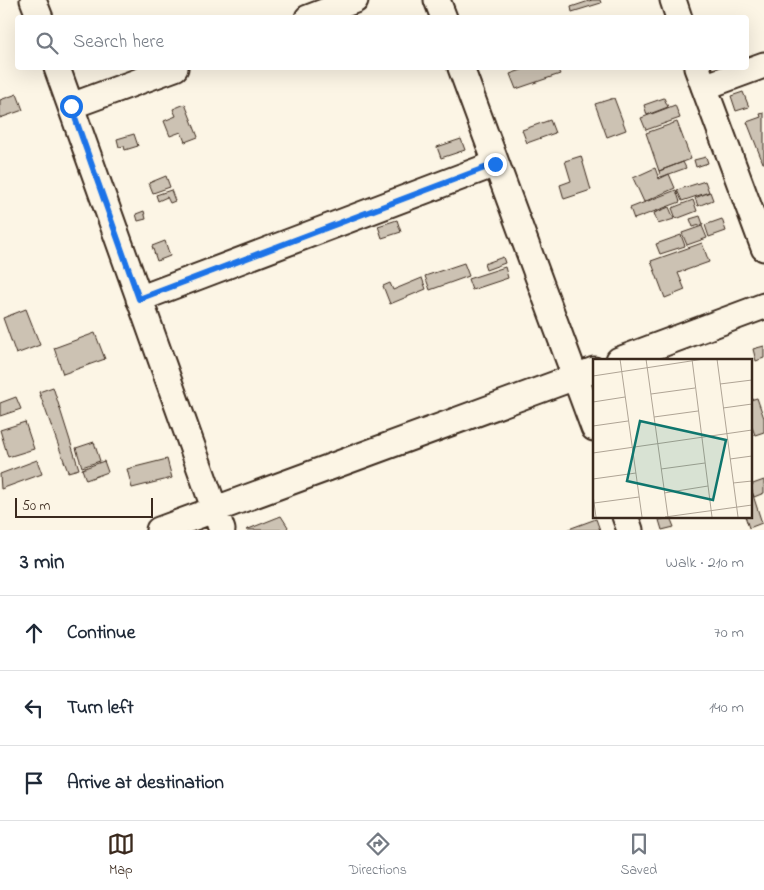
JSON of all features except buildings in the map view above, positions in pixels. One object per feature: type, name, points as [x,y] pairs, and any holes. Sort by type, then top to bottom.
[{"type":"street","points":[[33,0],[39,15]]},
{"type":"street","points":[[316,15],[355,0]]},
{"type":"street","points":[[438,0],[443,15]]},
{"type":"street","points":[[673,0],[678,15]]},
{"type":"street","points":[[749,68],[764,65]]},
{"type":"street","points":[[58,70],[219,519]]},
{"type":"street","points":[[71,106],[170,70]]},
{"type":"street","points":[[462,70],[495,164],[585,373],[593,422]]},
{"type":"street","points":[[738,70],[701,77],[764,248]]},
{"type":"street","points":[[139,299],[495,164]]},
{"type":"street","points":[[623,359],[764,306]]},
{"type":"street","points":[[159,530],[219,519],[585,373]]},
{"type":"street","points":[[626,518],[630,530]]},
{"type":"route","points":[[71,106],[139,299],[495,164]]}]
